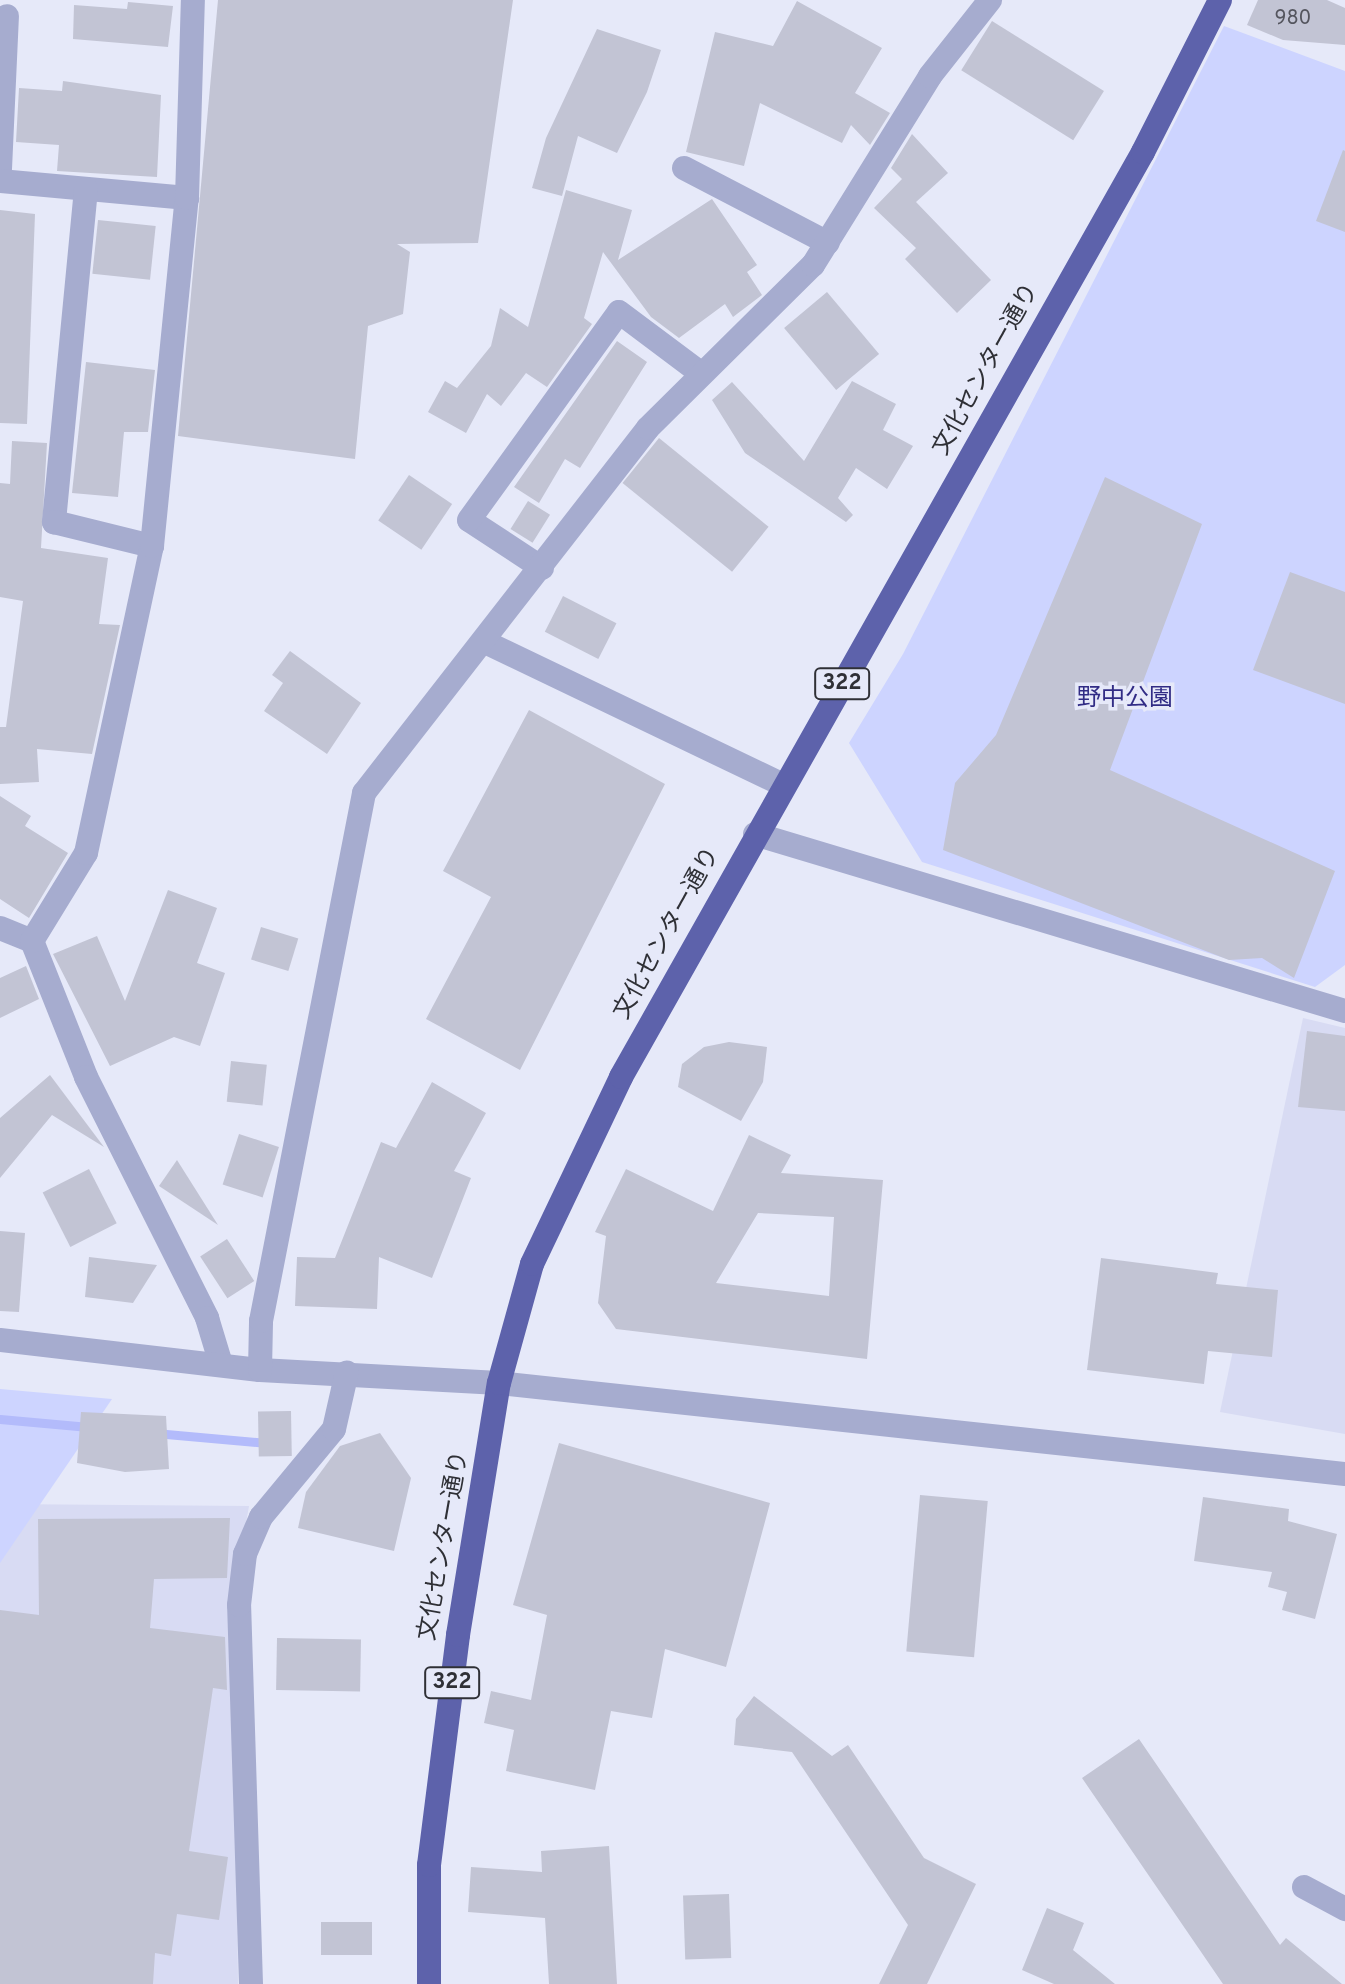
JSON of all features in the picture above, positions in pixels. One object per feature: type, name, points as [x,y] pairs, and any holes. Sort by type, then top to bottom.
[{"type":"highway","name":"文化センター通り","points":[[429,1984],[429,1865],[499,1383],[532,1264],[567,1182],[755,834],[1143,152],[1220,0]]},
{"type":"street","points":[[32,941],[86,853],[152,546],[187,198],[193,0]]},
{"type":"street","points":[[260,1370],[261,1321],[364,793],[423,711],[487,643],[542,568],[698,371],[828,243],[930,76],[990,0]]},
{"type":"street","points":[[0,169],[7,16]]},
{"type":"street","points":[[684,168],[828,243]]},
{"type":"street","points":[[0,181],[187,198]]},
{"type":"street","points":[[86,189],[54,522],[152,546]]},
{"type":"street","points":[[542,568],[469,520],[619,312],[698,371]]},
{"type":"street","points":[[487,643],[783,785]]},
{"type":"street","points":[[755,834],[1345,1011]]},
{"type":"street","points":[[0,928],[32,941],[86,1077],[207,1318],[221,1364]]},
{"type":"street","points":[[0,1340],[260,1370],[347,1372],[499,1383],[1345,1474]]},
{"type":"street","points":[[251,1984],[239,1605],[245,1554],[261,1517],[334,1429],[347,1372]]},
{"type":"street","points":[[1304,1887],[1345,1909]]},
{"type":"shaded area","points":[[1303,1018],[1345,1028],[1345,1434],[1220,1412]]},
{"type":"shaded area","points":[[0,1504],[249,1506],[234,1591],[238,1984],[0,1984]]},
{"type":"green space","name":"野中公園","points":[[1224,26],[1345,71],[1345,965],[1315,987],[922,862],[849,743],[903,654]]},
{"type":"green space","points":[[0,1389],[112,1399],[0,1563]]},
{"type":"building","points":[[218,0],[513,0],[478,243],[397,244],[410,252],[403,314],[368,326],[355,459],[178,436]]},
{"type":"building","points":[[1258,0],[1327,0],[1345,8],[1345,45],[1283,40],[1247,25]]},
{"type":"building","points":[[797,1],[882,48],[855,93],[890,113],[870,145],[851,125],[842,143],[760,103],[744,166],[686,152],[715,32],[773,46]]},
{"type":"building","points":[[128,2],[173,6],[168,47],[73,39],[74,5],[127,9]]},
{"type":"building","points":[[992,21],[1104,91],[1073,140],[961,70]]},
{"type":"building","points":[[597,29],[661,50],[647,92],[617,153],[578,136],[562,196],[532,188],[546,138]]},
{"type":"building","points":[[63,81],[161,95],[157,177],[57,171],[59,145],[16,142],[19,88],[62,91]]},
{"type":"building","points":[[912,134],[948,173],[916,202],[991,280],[957,313],[905,259],[916,248],[874,208],[902,179],[891,168]]},
{"type":"building","points":[[1345,151],[1345,232],[1316,221]]},
{"type":"building","points":[[566,190],[632,210],[618,260],[712,199],[757,265],[747,272],[762,295],[733,317],[725,304],[679,338],[651,317],[603,252],[584,318],[592,324],[547,387],[526,373],[501,406],[487,394],[466,433],[428,412],[445,381],[457,388],[491,346],[500,308],[528,327]]},
{"type":"building","points":[[0,210],[35,214],[27,424],[0,423]]},
{"type":"building","points":[[98,220],[156,226],[150,280],[92,274]]},
{"type":"building","points":[[827,292],[879,354],[836,390],[784,328]]},
{"type":"building","points":[[617,341],[647,362],[580,468],[565,459],[539,503],[514,487]]},
{"type":"building","points":[[86,362],[155,370],[148,432],[124,432],[118,497],[72,493]]},
{"type":"building","points":[[852,381],[896,404],[883,430],[913,446],[887,489],[856,468],[838,498],[853,515],[846,522],[745,453],[712,400],[732,382],[804,461]]},
{"type":"building","points":[[659,438],[769,527],[732,572],[622,483]]},
{"type":"building","points":[[12,441],[47,443],[41,548],[108,558],[99,624],[120,625],[92,754],[37,749],[39,782],[0,784],[0,727],[6,727],[23,601],[0,597],[0,483],[10,484]]},
{"type":"building","points":[[409,475],[452,504],[421,550],[378,521]]},
{"type":"building","points":[[1105,477],[1202,524],[1110,770],[1335,871],[1294,978],[1262,958],[1229,960],[943,850],[955,783],[996,735]]},
{"type":"building","points":[[528,501],[550,515],[533,543],[511,529]]},
{"type":"building","points":[[1290,572],[1345,592],[1345,704],[1253,670]]},
{"type":"building","points":[[563,596],[616,623],[598,659],[545,632]]},
{"type":"building","points":[[290,651],[361,703],[327,754],[264,711],[283,683],[272,675]]},
{"type":"building","points":[[529,710],[665,784],[520,1070],[426,1019],[491,897],[443,871]]},
{"type":"building","points":[[0,796],[31,816],[25,826],[68,853],[29,918],[0,899]]},
{"type":"building","points":[[168,890],[217,908],[197,963],[225,973],[200,1046],[174,1037],[110,1066],[53,954],[97,936],[125,1001]]},
{"type":"building","points":[[261,927],[298,938],[288,971],[251,960]]},
{"type":"building","points":[[26,966],[39,999],[0,1018],[0,978]]},
{"type":"building","points":[[1307,1031],[1345,1036],[1345,1111],[1298,1107]]},
{"type":"building","points":[[729,1042],[767,1047],[763,1082],[741,1121],[678,1087],[682,1064],[704,1047]]},
{"type":"building","points":[[231,1061],[267,1065],[263,1106],[227,1102]]},
{"type":"building","points":[[50,1075],[104,1147],[52,1115],[0,1178],[0,1118]]},
{"type":"building","points":[[432,1082],[486,1113],[454,1171],[471,1178],[432,1278],[379,1257],[377,1309],[295,1306],[297,1257],[335,1258],[381,1142],[396,1148]]},
{"type":"building","points":[[239,1134],[279,1147],[263,1197],[223,1184]]},
{"type":"building","points":[[749,1135],[791,1155],[781,1173],[883,1180],[867,1359],[616,1329],[598,1303],[606,1236],[595,1232],[626,1169],[713,1211]],"holes":[[[758,1213],[834,1217],[829,1296],[716,1283]]]},
{"type":"building","points":[[177,1160],[218,1225],[159,1186]]},
{"type":"building","points":[[89,1169],[117,1223],[70,1247],[43,1193]]},
{"type":"building","points":[[0,1231],[25,1233],[19,1312],[0,1311]]},
{"type":"building","points":[[227,1239],[254,1281],[227,1298],[200,1256]]},
{"type":"building","points":[[89,1257],[157,1265],[133,1303],[85,1297]]},
{"type":"building","points":[[1101,1258],[1218,1273],[1216,1284],[1278,1290],[1272,1357],[1208,1351],[1204,1384],[1087,1370]]},
{"type":"building","points":[[291,1411],[292,1456],[259,1457],[258,1412]]},
{"type":"building","points":[[81,1412],[166,1416],[169,1469],[125,1472],[77,1463]]},
{"type":"building","points":[[380,1433],[411,1478],[394,1551],[298,1528],[306,1492],[340,1446]]},
{"type":"building","points":[[559,1443],[770,1503],[726,1667],[665,1649],[652,1718],[611,1711],[595,1790],[506,1771],[514,1730],[484,1723],[491,1691],[531,1700],[547,1615],[513,1605]]},
{"type":"building","points":[[920,1495],[988,1501],[974,1657],[906,1651]]},
{"type":"building","points":[[1203,1497],[1289,1509],[1288,1521],[1337,1534],[1315,1619],[1282,1610],[1287,1592],[1268,1587],[1272,1572],[1194,1561]]},
{"type":"building","points":[[230,1518],[227,1578],[154,1579],[150,1628],[225,1637],[227,1690],[213,1688],[189,1851],[228,1857],[219,1920],[177,1914],[171,1956],[155,1953],[153,1984],[0,1984],[0,1610],[39,1615],[38,1519]]},
{"type":"building","points":[[277,1638],[361,1639],[360,1691],[276,1690]]},
{"type":"building","points":[[754,1696],[832,1756],[848,1745],[924,1858],[976,1884],[927,1984],[879,1984],[908,1925],[792,1752],[734,1745],[736,1719]]},
{"type":"building","points":[[1139,1739],[1280,1945],[1286,1938],[1342,1984],[1223,1984],[1082,1778]]},
{"type":"building","points":[[609,1846],[617,1984],[549,1984],[545,1918],[468,1912],[471,1867],[542,1872],[541,1851]]},
{"type":"building","points":[[729,1894],[731,1958],[685,1960],[683,1896]]},
{"type":"building","points":[[1047,1908],[1084,1923],[1073,1950],[1115,1984],[1054,1984],[1022,1970]]},
{"type":"building","points":[[321,1922],[372,1922],[372,1955],[321,1955]]},
{"type":"waterway","points":[[0,1419],[89,1427]]},
{"type":"waterway","points":[[155,1433],[268,1443]]}]
